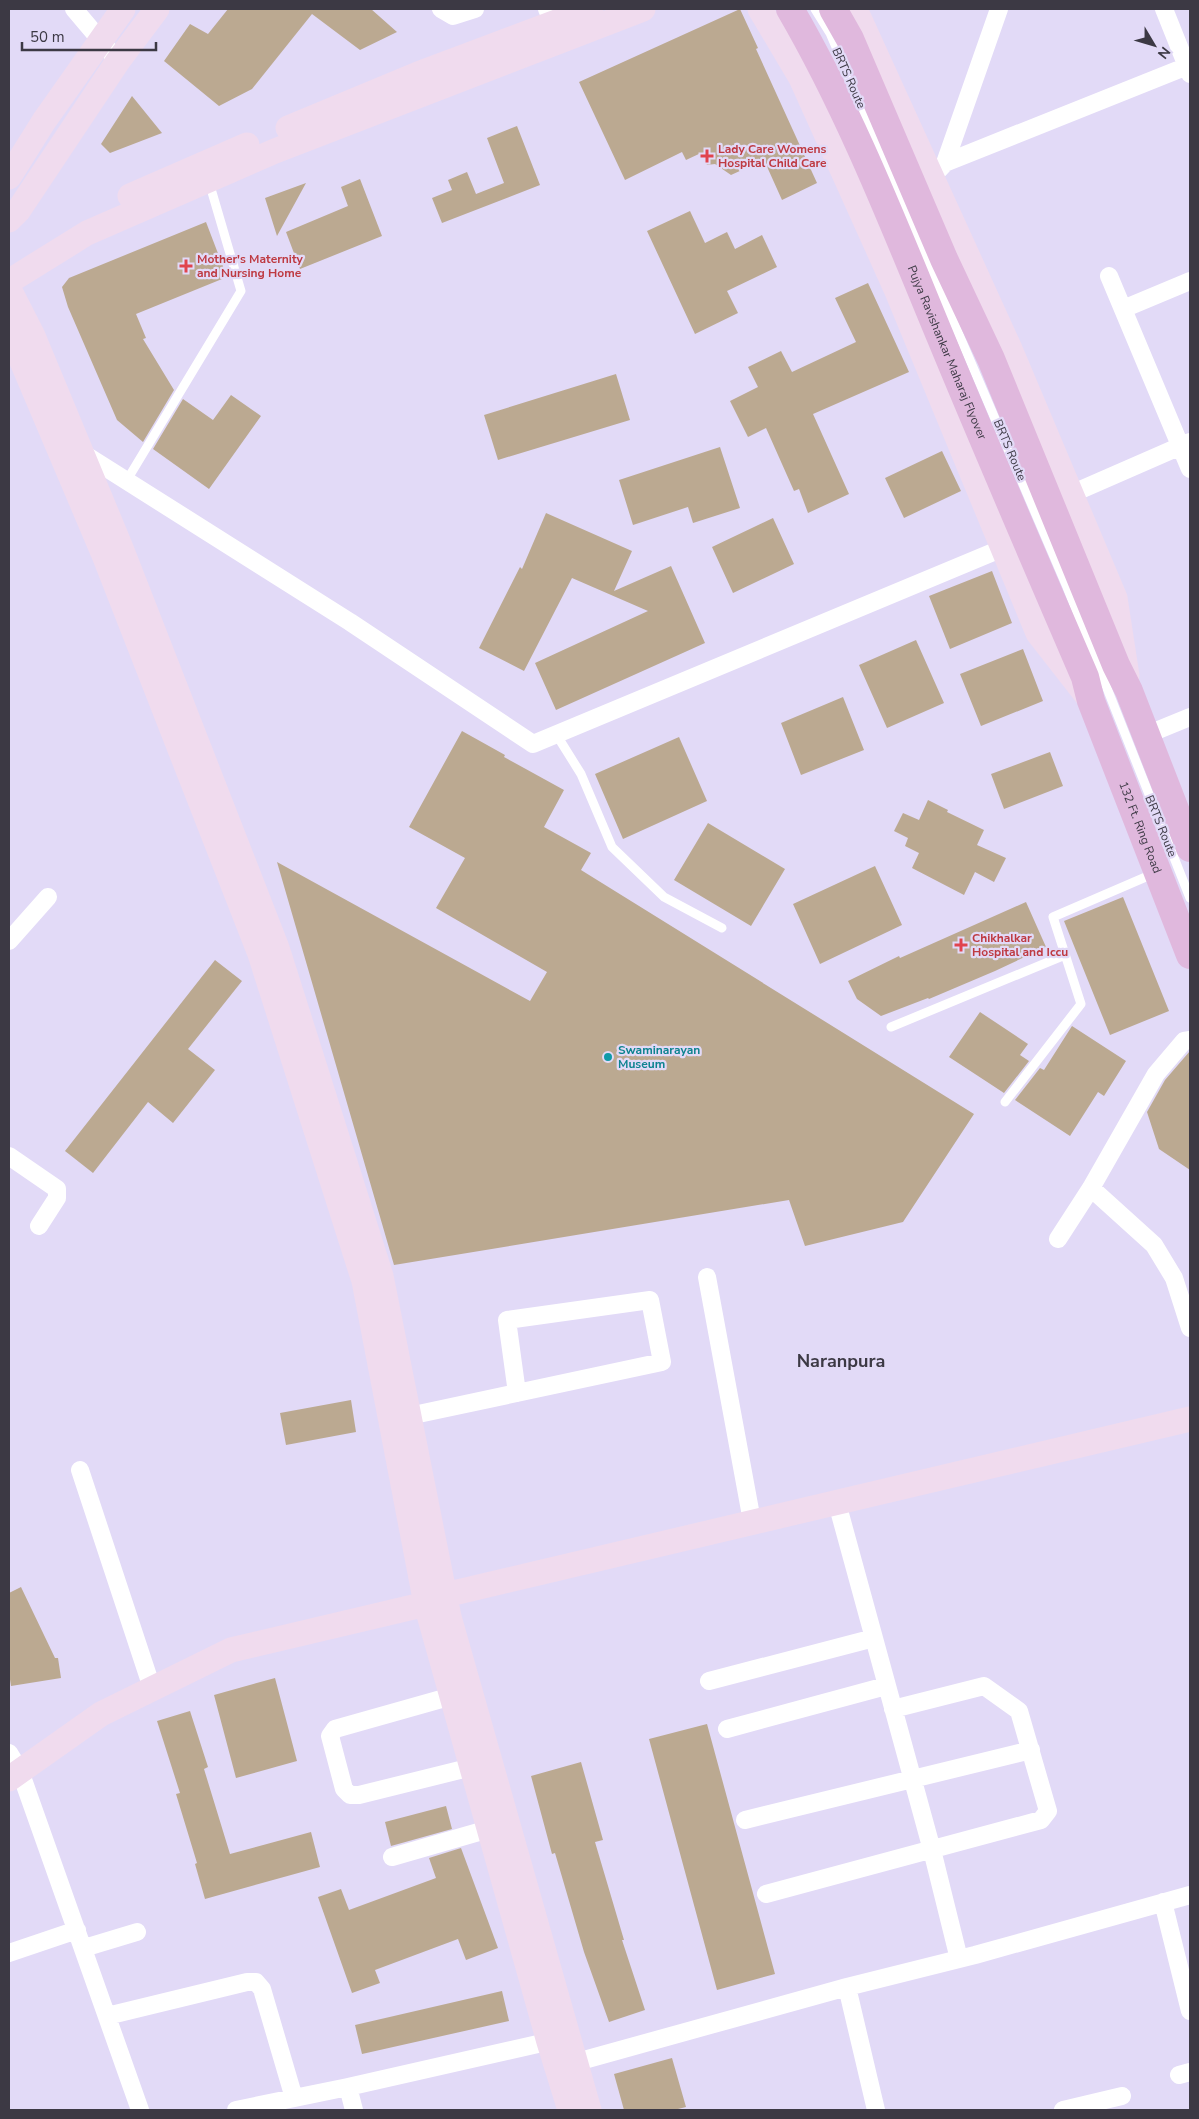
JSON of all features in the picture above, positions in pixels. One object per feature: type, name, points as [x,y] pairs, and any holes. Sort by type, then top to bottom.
[{"type":"main road","name":"Pujya Ravishankar Maharaj Flyover","points":[[790,9],[813,49],[867,164],[1088,689]]},
{"type":"main road","points":[[833,9],[850,39],[944,259],[991,359],[1116,665],[1129,691],[1190,848]]},
{"type":"main road","name":"132 Ft. Ring Road","points":[[1088,689],[1190,955]]},
{"type":"street","points":[[74,9],[118,61]]},
{"type":"street","points":[[9,177],[100,40],[123,9]]},
{"type":"street","points":[[9,220],[18,211],[118,61],[157,9]]},
{"type":"street","points":[[441,9],[453,16],[475,9]]},
{"type":"street","points":[[10,278],[79,219],[184,171],[418,74],[550,16],[591,9]]},
{"type":"street","points":[[10,278],[87,233],[208,180],[303,140],[643,9]]},
{"type":"street","points":[[760,9],[805,87],[896,289],[1038,633],[1088,689]]},
{"type":"street","points":[[855,9],[938,170],[1010,349],[1115,598],[1129,691]]},
{"type":"street","points":[[938,170],[999,9]]},
{"type":"street","points":[[938,170],[1189,69],[1164,9]]},
{"type":"street","points":[[1109,276],[1185,444],[1190,469]]},
{"type":"street","points":[[10,278],[121,548],[277,948],[381,1276],[409,1416],[435,1599],[452,1696],[489,1828],[558,2039],[567,2065],[589,2110]]},
{"type":"street","points":[[1123,309],[1190,281]]},
{"type":"street","points":[[9,331],[104,555],[260,954],[364,1281],[435,1599],[449,1618],[558,2039]]},
{"type":"street","points":[[1071,494],[1185,444]]},
{"type":"street","points":[[81,452],[350,622],[533,744],[1003,548]]},
{"type":"street","points":[[1146,735],[1190,717]]},
{"type":"street","points":[[9,941],[48,897]]},
{"type":"street","points":[[1058,1239],[1091,1188],[1156,1074],[1184,1041],[1190,1040]]},
{"type":"street","points":[[9,1156],[57,1189],[56,1198],[39,1226]]},
{"type":"street","points":[[1091,1188],[1154,1245],[1174,1278],[1190,1328]]},
{"type":"street","points":[[707,1277],[752,1521]]},
{"type":"street","points":[[409,1416],[517,1393],[662,1362],[650,1300],[507,1320],[517,1393]]},
{"type":"street","points":[[140,2110],[84,1948],[12,1768],[100,1714],[232,1650],[752,1521],[837,1503],[1190,1419]]},
{"type":"street","points":[[80,1470],[152,1688]]},
{"type":"street","points":[[837,1503],[932,1850],[959,1959]]},
{"type":"street","points":[[709,1681],[874,1638]]},
{"type":"street","points":[[727,1729],[886,1686]]},
{"type":"street","points":[[766,1894],[1041,1820],[1048,1811],[1019,1711],[984,1686],[893,1709]]},
{"type":"street","points":[[452,1696],[335,1729],[330,1736],[344,1789],[350,1795],[359,1796],[472,1767]]},
{"type":"street","points":[[744,1820],[1031,1750]]},
{"type":"street","points":[[392,1857],[489,1828]]},
{"type":"street","points":[[567,2065],[847,1987],[959,1959],[1190,1895]]},
{"type":"street","points":[[1164,1902],[1190,2011]]},
{"type":"street","points":[[9,1953],[77,1930]]},
{"type":"street","points":[[84,1948],[137,1932]]},
{"type":"street","points":[[107,2016],[247,1982],[256,1982],[262,1989],[294,2098]]},
{"type":"street","points":[[847,1987],[876,2110]]},
{"type":"street","points":[[236,2110],[348,2087],[558,2039]]},
{"type":"street","points":[[567,2065],[570,2110]]},
{"type":"street","points":[[348,2087],[354,2110]]},
{"type":"street","points":[[1063,2110],[1122,2096]]},
{"type":"lane","name":"BRTS Route","points":[[815,9],[837,51],[1048,542],[1190,898]]},
{"type":"lane","points":[[127,480],[241,291],[208,180]]},
{"type":"lane","points":[[556,734],[581,774],[612,847],[664,896],[722,928]]},
{"type":"lane","points":[[1005,1102],[1081,1004],[1052,917],[1158,872]]},
{"type":"lane","points":[[891,1027],[1065,955]]},
{"type":"building","points":[[228,9],[371,9],[397,32],[360,50],[312,14],[252,89],[219,106],[164,61],[190,24],[208,34]]},
{"type":"building","points":[[740,9],[758,48],[756,49],[817,183],[782,200],[764,160],[731,175],[715,164],[707,165],[701,153],[686,160],[682,152],[625,180],[579,82]]},
{"type":"building","points":[[132,96],[162,133],[110,153],[101,144]]},
{"type":"building","points":[[517,126],[540,185],[442,223],[432,198],[452,190],[448,180],[467,172],[476,194],[504,183],[487,138]]},
{"type":"building","points":[[360,179],[382,236],[300,269],[286,232],[348,206],[341,187]]},
{"type":"building","points":[[306,183],[277,236],[265,198]]},
{"type":"building","points":[[690,211],[705,243],[727,232],[735,249],[762,235],[777,267],[727,291],[738,313],[695,334],[647,231]]},
{"type":"building","points":[[206,222],[227,277],[136,314],[146,338],[143,339],[174,390],[143,442],[117,420],[68,307],[62,287],[69,278]]},
{"type":"building","points":[[868,283],[909,372],[813,414],[849,494],[808,513],[799,489],[794,491],[766,428],[748,437],[730,401],[758,387],[748,367],[781,351],[792,372],[856,342],[835,298]]},
{"type":"building","points":[[616,374],[630,420],[498,460],[484,415]]},
{"type":"building","points":[[231,395],[261,416],[209,489],[153,449],[183,399],[213,420]]},
{"type":"building","points":[[720,447],[740,508],[693,523],[688,507],[633,525],[619,480]]},
{"type":"building","points":[[942,451],[961,491],[904,518],[885,478]]},
{"type":"building","points":[[546,513],[632,551],[614,591],[671,566],[705,643],[556,710],[535,663],[648,611],[572,578],[524,671],[479,648],[520,567],[522,569]]},
{"type":"building","points":[[773,518],[794,564],[733,593],[712,547]]},
{"type":"building","points":[[992,571],[1012,623],[950,649],[929,596]]},
{"type":"building","points":[[916,640],[944,703],[887,728],[859,665]]},
{"type":"building","points":[[1023,649],[1043,701],[981,726],[960,674]]},
{"type":"building","points":[[843,697],[864,750],[801,775],[781,723]]},
{"type":"building","name":"Swaminarayan Museum","points":[[462,731],[564,790],[544,827],[591,853],[581,870],[974,1114],[903,1222],[805,1246],[789,1200],[394,1265],[277,862],[530,1001],[547,972],[436,908],[465,858],[409,827]]},
{"type":"building","points":[[679,737],[707,801],[623,839],[595,774]]},
{"type":"building","points":[[1050,752],[1063,786],[1004,809],[991,774]]},
{"type":"building","points":[[928,800],[948,810],[947,812],[984,830],[977,845],[1006,858],[994,882],[975,872],[964,895],[912,868],[919,853],[905,846],[908,838],[894,831],[903,813],[919,820]]},
{"type":"building","points":[[708,823],[785,869],[751,926],[674,880]]},
{"type":"building","points":[[875,866],[902,925],[820,964],[793,904]]},
{"type":"building","points":[[1123,897],[1169,1011],[1110,1035],[1064,921]]},
{"type":"building","points":[[1026,902],[1046,947],[929,999],[881,1016],[857,999],[848,981],[899,956],[900,958]]},
{"type":"building","points":[[215,960],[242,981],[188,1049],[215,1070],[173,1123],[148,1102],[93,1173],[65,1151]]},
{"type":"building","points":[[980,1012],[1028,1044],[1020,1055],[1029,1061],[1004,1093],[949,1057]]},
{"type":"building","points":[[1072,1026],[1126,1061],[1104,1096],[1098,1092],[1070,1136],[1015,1100],[1040,1068],[1044,1070]]},
{"type":"building","points":[[1190,1051],[1190,1170],[1159,1149],[1147,1112],[1165,1080]]},
{"type":"building","points":[[351,1400],[356,1432],[286,1445],[280,1413]]},
{"type":"building","points":[[21,1587],[55,1658],[58,1658],[61,1678],[11,1686],[9,1673],[9,1593]]},
{"type":"building","points":[[275,1678],[297,1761],[236,1778],[214,1695]]},
{"type":"building","points":[[190,1711],[208,1767],[204,1769],[230,1854],[311,1832],[320,1867],[205,1899],[195,1864],[197,1863],[176,1794],[180,1793],[157,1721]]},
{"type":"building","points":[[707,1724],[775,1974],[717,1990],[649,1739]]},
{"type":"building","points":[[581,1762],[603,1840],[595,1842],[624,1940],[622,1940],[645,2010],[609,2022],[584,1952],[555,1853],[552,1854],[531,1776]]},
{"type":"building","points":[[446,1806],[452,1829],[391,1846],[385,1822]]},
{"type":"building","points":[[461,1848],[498,1948],[466,1960],[458,1939],[375,1970],[380,1983],[352,1993],[318,1897],[341,1889],[349,1910],[436,1878],[429,1858]]},
{"type":"building","points":[[502,1991],[509,2021],[362,2054],[355,2025]]},
{"type":"building","points":[[672,2058],[686,2107],[674,2110],[624,2110],[614,2074]]},
{"type":"place","name":"Lady Care Womens Hospital Child Care","points":[[707,156]]},
{"type":"place","name":"Mother's Maternity and Nursing Home","points":[[186,266]]},
{"type":"place","name":"Chikhalkar Hospital and Iccu","points":[[961,945]]},
{"type":"place","name":"Swaminarayan Museum","points":[[608,1057]]},
{"type":"district","name":"Naranpura","points":[[841,1361]]}]
